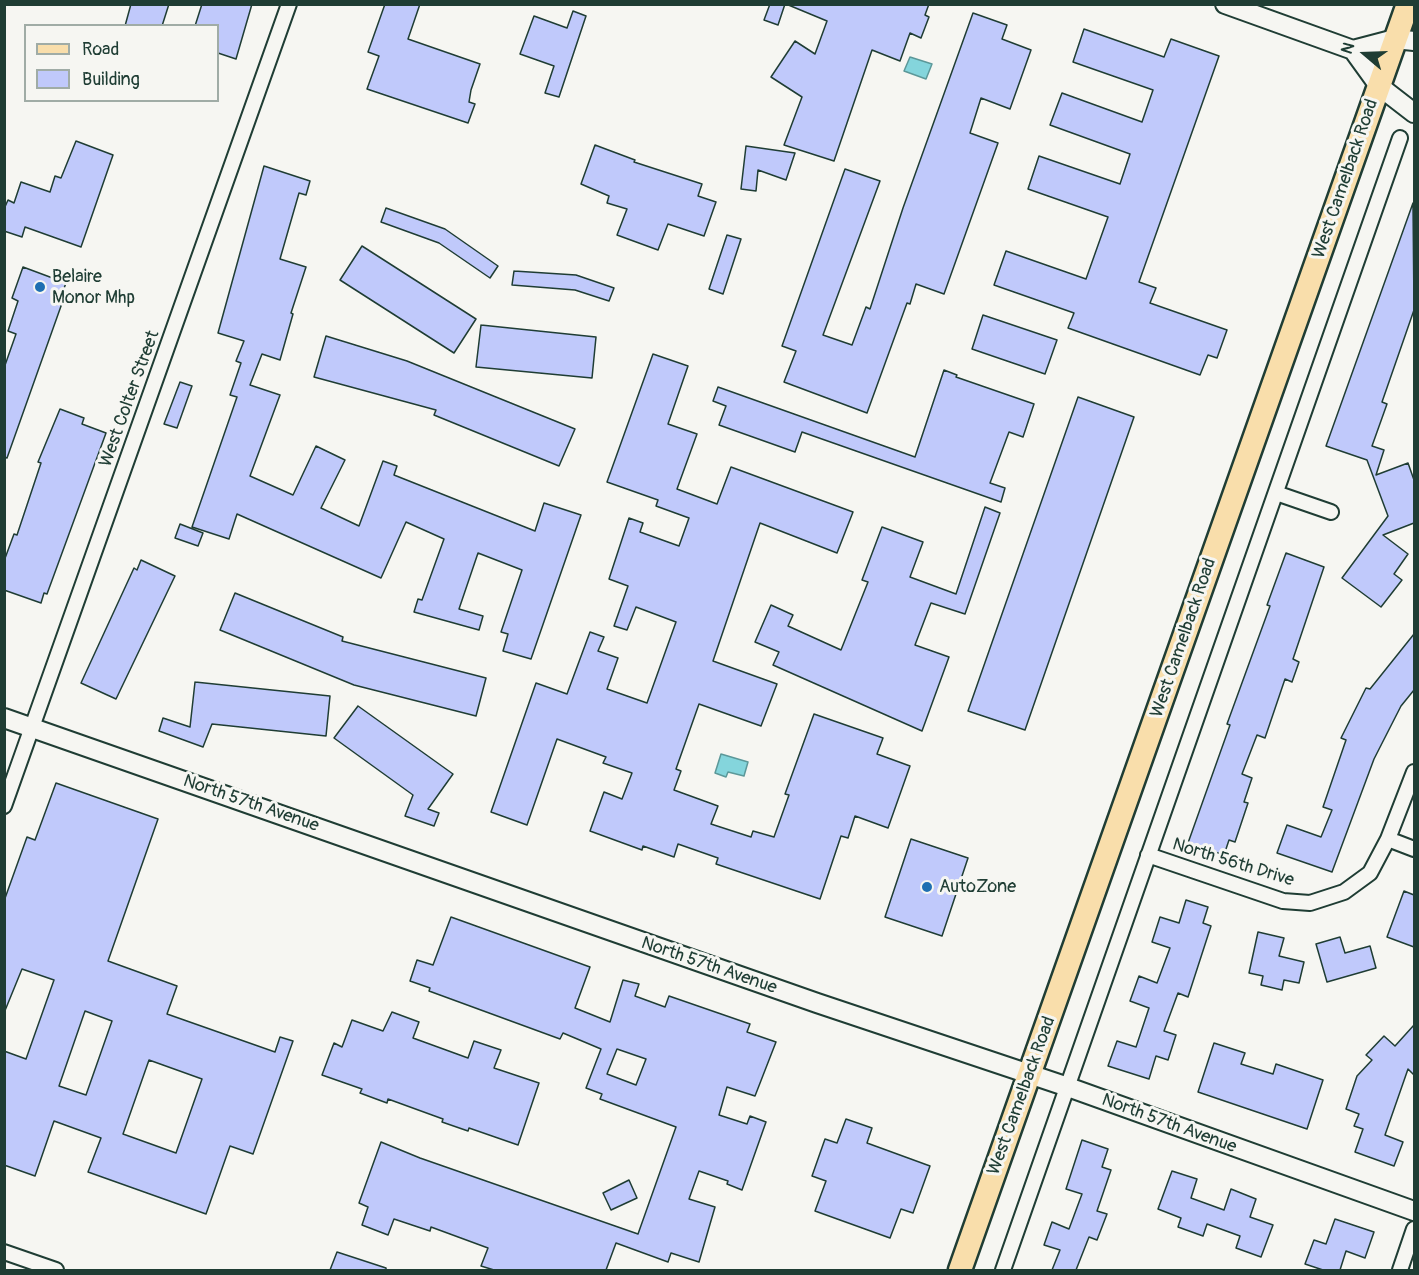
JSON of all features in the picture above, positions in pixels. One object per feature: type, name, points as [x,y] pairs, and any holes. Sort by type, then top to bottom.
[{"type":"main road","name":"West Camelback Road","points":[[960,1270],[1379,86],[1405,40],[1408,4]]},
{"type":"street","name":"West Colter Street","points":[[4,806],[289,4]]},
{"type":"street","points":[[1225,4],[1353,50],[1405,40]]},
{"type":"street","points":[[1353,50],[1379,86],[1414,113]]},
{"type":"street","name":"West Camelback Road","points":[[1003,1270],[1400,138]]},
{"type":"street","points":[[1276,493],[1330,512]]},
{"type":"street","name":"North 57th Avenue","points":[[4,718],[806,999],[1068,1087],[1414,1211]]},
{"type":"street","name":"North 56th Drive","points":[[1148,855],[1283,901],[1310,903],[1344,892],[1370,873],[1388,839],[1414,772]]},
{"type":"street","points":[[1388,839],[1414,849]]},
{"type":"street","points":[[1400,1270],[1414,1229]]},
{"type":"street","points":[[4,1252],[56,1270]]},
{"type":"water","points":[[910,57],[932,64],[926,79],[904,71]]},
{"type":"water","points":[[721,754],[748,762],[744,776],[728,772],[726,777],[715,773]]},
{"type":"building","points":[[131,4],[169,4],[163,24],[126,24]]},
{"type":"building","points":[[202,4],[252,4],[236,59],[219,53],[219,24],[196,24]]},
{"type":"building","points":[[385,4],[420,4],[408,39],[480,64],[471,90],[469,102],[475,104],[468,123],[367,89],[379,56],[368,52]]},
{"type":"building","points":[[770,4],[785,4],[778,25],[764,20]]},
{"type":"building","points":[[786,4],[929,4],[925,15],[929,17],[921,38],[910,33],[900,61],[872,50],[834,161],[784,145],[802,97],[771,77],[795,41],[815,54],[827,21]]},
{"type":"building","points":[[573,11],[586,16],[559,97],[545,93],[554,66],[520,54],[534,16],[567,28]]},
{"type":"building","points":[[973,13],[1007,25],[1002,39],[1031,50],[1010,109],[981,98],[970,133],[998,143],[944,294],[916,284],[867,413],[784,382],[796,351],[782,346],[845,169],[880,181],[823,335],[852,345],[866,307],[870,309],[903,208]]},
{"type":"building","points":[[1084,29],[1164,57],[1171,39],[1219,56],[1139,282],[1156,288],[1150,303],[1227,330],[1217,358],[1208,355],[1200,375],[1068,328],[1074,313],[994,285],[1006,251],[1086,279],[1108,217],[1028,189],[1039,156],[1120,184],[1130,154],[1050,125],[1062,93],[1142,122],[1153,90],[1073,62]]},
{"type":"building","points":[[76,141],[113,155],[81,247],[25,227],[22,237],[4,231],[4,209],[8,200],[14,203],[21,182],[50,192],[55,176],[61,178]]},
{"type":"building","points":[[595,145],[635,160],[634,162],[702,184],[698,196],[716,202],[704,236],[668,224],[658,250],[617,235],[627,209],[607,203],[609,196],[581,184]]},
{"type":"building","points":[[746,146],[795,153],[786,180],[758,170],[756,191],[741,189]]},
{"type":"building","points":[[264,166],[310,181],[306,195],[299,193],[280,259],[306,267],[291,313],[293,314],[280,360],[262,354],[250,385],[280,395],[250,476],[293,495],[316,446],[345,460],[321,508],[359,526],[383,461],[397,466],[394,475],[535,531],[544,503],[581,515],[531,659],[503,651],[508,634],[501,632],[522,570],[478,553],[459,609],[483,616],[479,630],[414,612],[418,599],[422,600],[444,539],[406,522],[381,578],[237,514],[229,539],[192,527],[237,397],[230,395],[241,363],[236,361],[244,341],[218,333]]},
{"type":"building","points":[[1413,203],[1414,310],[1382,402],[1387,404],[1372,446],[1384,450],[1376,475],[1408,463],[1414,480],[1414,523],[1383,535],[1408,554],[1394,574],[1402,580],[1381,607],[1342,578],[1388,516],[1367,460],[1326,446]]},
{"type":"building","points":[[386,208],[445,229],[498,266],[490,278],[439,243],[381,222]]},
{"type":"building","points":[[727,235],[741,239],[723,294],[709,289]]},
{"type":"building","points":[[362,246],[476,319],[454,353],[340,280]]},
{"type":"building","points":[[23,267],[66,283],[63,291],[66,292],[7,458],[4,457],[4,368],[16,334],[8,331],[18,301],[12,298]]},
{"type":"building","points":[[514,271],[576,275],[614,288],[609,301],[575,290],[512,285]]},
{"type":"building","points":[[983,315],[1057,340],[1045,374],[972,349]]},
{"type":"building","points":[[481,325],[596,337],[592,378],[476,367]]},
{"type":"building","points":[[326,336],[407,361],[575,429],[559,466],[434,415],[436,410],[314,377]]},
{"type":"building","points":[[653,354],[688,366],[668,424],[697,434],[677,489],[717,504],[731,467],[853,512],[837,553],[760,523],[713,661],[777,684],[761,726],[699,704],[676,769],[681,771],[674,790],[718,806],[711,824],[751,837],[753,831],[774,837],[789,795],[785,794],[814,714],[883,738],[877,754],[910,766],[888,828],[855,816],[848,838],[841,836],[820,899],[716,864],[718,858],[678,844],[674,857],[643,846],[642,850],[590,831],[604,792],[622,799],[632,773],[603,763],[606,757],[557,739],[527,825],[491,812],[536,683],[567,694],[590,632],[604,637],[598,651],[618,658],[607,689],[647,703],[676,622],[636,607],[627,630],[614,626],[628,586],[609,579],[629,518],[643,523],[640,532],[679,546],[689,518],[656,506],[658,500],[607,482]]},
{"type":"building","points":[[944,370],[957,375],[956,377],[1034,404],[1023,437],[1009,432],[990,483],[1005,488],[1001,502],[802,432],[795,452],[719,425],[726,406],[713,401],[718,387],[915,457]]},
{"type":"building","points":[[180,382],[192,386],[177,428],[164,424]]},
{"type":"building","points":[[1078,397],[1134,417],[1025,730],[968,711]]},
{"type":"building","points":[[60,409],[84,418],[82,424],[106,433],[47,594],[44,593],[41,603],[4,590],[4,561],[14,534],[17,535],[41,463],[38,462]]},
{"type":"building","points":[[985,507],[1000,513],[965,614],[931,603],[915,645],[949,657],[922,731],[773,665],[779,652],[755,642],[771,605],[793,615],[788,626],[841,650],[868,582],[862,580],[882,527],[923,542],[910,577],[956,594]]},
{"type":"building","points":[[180,524],[203,533],[198,546],[175,538]]},
{"type":"building","points":[[1286,553],[1324,567],[1293,659],[1299,662],[1292,682],[1285,679],[1265,738],[1257,735],[1242,774],[1252,778],[1244,802],[1248,803],[1235,842],[1229,840],[1224,855],[1188,843],[1230,725],[1227,724],[1270,606],[1267,605]]},
{"type":"building","points":[[141,560],[175,576],[116,699],[81,683],[134,568],[137,570]]},
{"type":"building","points":[[235,593],[343,637],[342,641],[486,678],[476,716],[354,685],[220,630]]},
{"type":"building","points":[[1414,634],[1414,690],[1401,706],[1374,759],[1332,872],[1277,853],[1287,825],[1321,837],[1332,810],[1323,807],[1346,740],[1341,738],[1366,688],[1370,689]]},
{"type":"building","points":[[195,682],[330,696],[326,736],[212,724],[203,747],[159,731],[163,718],[190,727]]},
{"type":"building","points":[[358,706],[453,774],[428,809],[439,813],[434,826],[405,816],[413,795],[334,738]]},
{"type":"building","points":[[56,783],[158,819],[108,961],[177,986],[167,1014],[275,1052],[280,1037],[293,1041],[253,1154],[230,1146],[206,1214],[88,1172],[101,1138],[54,1121],[35,1176],[4,1165],[4,1051],[26,1059],[54,980],[22,969],[4,1013],[4,901],[27,837],[35,840]],"holes":[[[85,1011],[112,1021],[86,1095],[59,1086]],[[149,1060],[202,1079],[176,1153],[123,1134]]]},
{"type":"building","name":"AutoZone","points":[[911,839],[968,858],[942,936],[885,917]]},
{"type":"building","points":[[1404,891],[1414,895],[1414,947],[1387,937]]},
{"type":"building","points":[[1186,900],[1208,907],[1203,923],[1211,926],[1188,997],[1178,993],[1164,1031],[1176,1035],[1168,1060],[1156,1056],[1149,1079],[1108,1066],[1117,1041],[1136,1047],[1149,1008],[1130,1001],[1139,976],[1157,983],[1170,948],[1152,942],[1160,917],[1179,923]]},
{"type":"building","points":[[451,917],[590,967],[575,1008],[610,1022],[623,980],[639,984],[635,996],[665,1007],[669,996],[750,1024],[747,1032],[776,1042],[755,1096],[727,1087],[719,1115],[747,1124],[750,1116],[766,1122],[742,1190],[727,1184],[728,1181],[699,1171],[689,1199],[715,1207],[699,1262],[671,1253],[668,1262],[616,1243],[606,1270],[494,1270],[481,1266],[488,1248],[431,1227],[430,1231],[394,1219],[388,1235],[362,1225],[368,1207],[359,1203],[381,1142],[420,1158],[638,1234],[676,1127],[600,1099],[602,1094],[586,1088],[601,1049],[563,1033],[560,1039],[429,991],[430,988],[410,981],[417,960],[433,965]],"holes":[[[617,1049],[646,1059],[636,1085],[607,1074]]]},
{"type":"building","points":[[1258,932],[1284,938],[1279,956],[1304,962],[1299,983],[1284,980],[1282,990],[1261,985],[1263,976],[1249,973]]},
{"type":"building","points":[[1340,937],[1345,953],[1370,946],[1376,968],[1327,982],[1316,944]]},
{"type":"building","points":[[392,1012],[419,1022],[413,1038],[468,1058],[474,1041],[501,1050],[494,1068],[539,1083],[518,1145],[469,1128],[468,1131],[442,1122],[443,1119],[388,1099],[387,1103],[360,1093],[362,1089],[322,1075],[334,1043],[342,1047],[352,1020],[383,1031]]},
{"type":"building","points":[[1414,1025],[1414,1075],[1408,1069],[1385,1135],[1403,1142],[1394,1166],[1355,1152],[1363,1129],[1354,1126],[1359,1114],[1346,1109],[1357,1076],[1372,1060],[1366,1055],[1384,1036],[1395,1046]]},
{"type":"building","points":[[1214,1043],[1245,1053],[1241,1064],[1273,1074],[1276,1064],[1323,1080],[1307,1129],[1198,1092]]},
{"type":"building","points":[[846,1119],[872,1128],[867,1143],[930,1166],[913,1213],[901,1209],[890,1238],[815,1211],[826,1181],[812,1176],[825,1139],[837,1143]]},
{"type":"building","points":[[1082,1140],[1108,1149],[1102,1167],[1111,1170],[1097,1211],[1107,1214],[1097,1240],[1089,1237],[1076,1270],[1052,1270],[1060,1250],[1044,1245],[1052,1222],[1069,1229],[1082,1194],[1066,1189]]},
{"type":"building","points":[[1172,1171],[1197,1179],[1191,1198],[1224,1210],[1231,1189],[1256,1199],[1250,1217],[1273,1225],[1261,1257],[1236,1248],[1240,1236],[1207,1224],[1203,1236],[1178,1227],[1181,1218],[1158,1209]]},
{"type":"building","points":[[629,1180],[637,1198],[611,1210],[603,1193]]},
{"type":"building","points":[[1335,1219],[1374,1232],[1365,1258],[1346,1251],[1340,1270],[1323,1270],[1305,1264],[1314,1240],[1326,1244]]},
{"type":"building","points":[[337,1252],[386,1268],[386,1270],[330,1270]]},
{"type":"place","name":"Belaire Monor Mhp","points":[[40,287]]},
{"type":"place","name":"AutoZone","points":[[927,887]]}]
